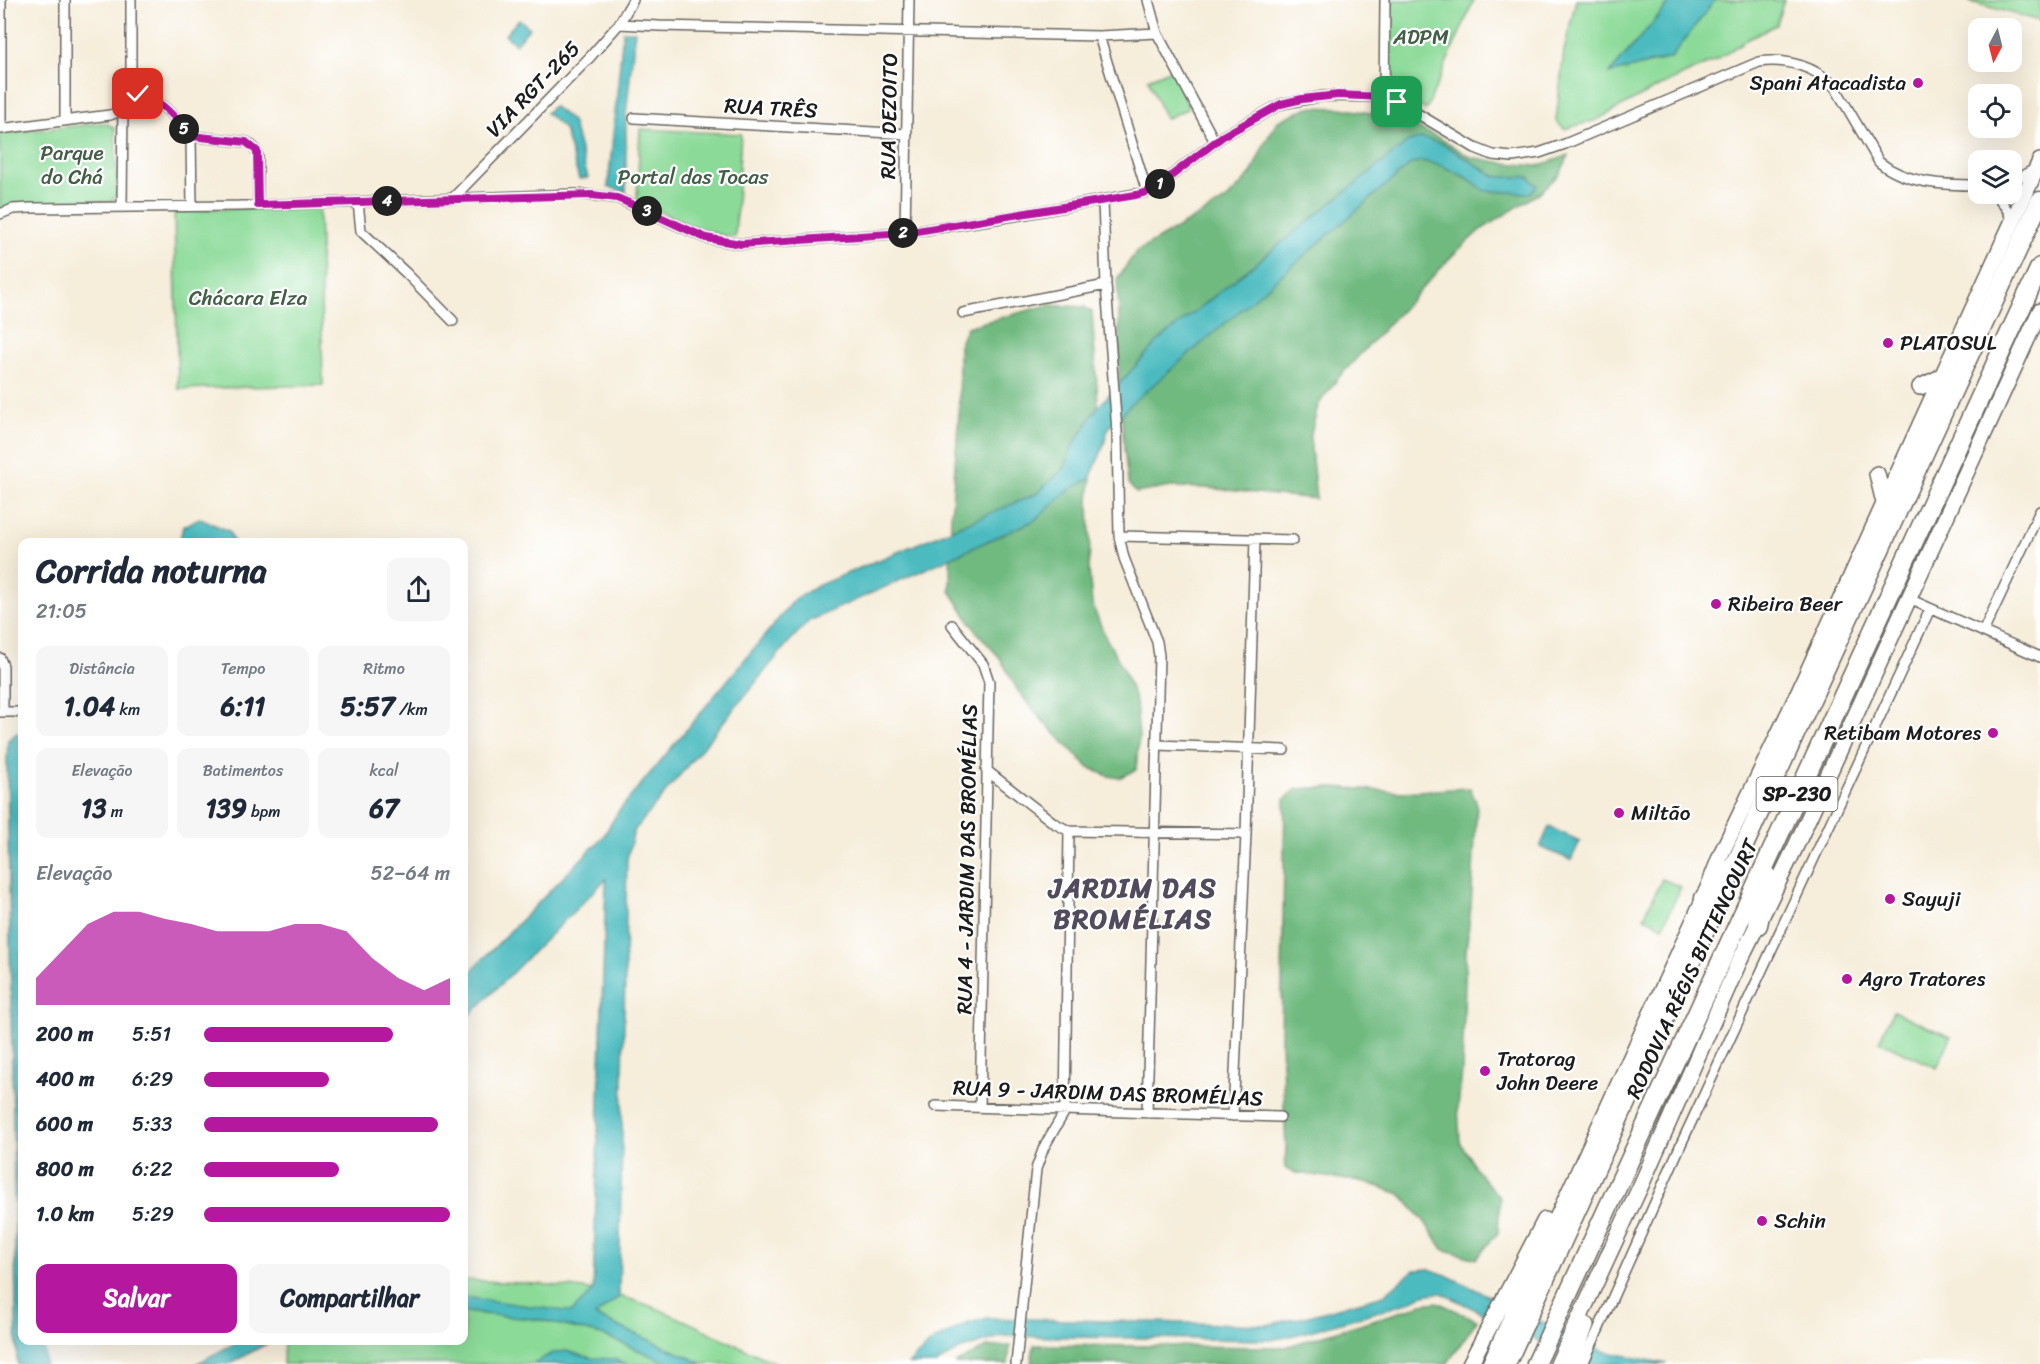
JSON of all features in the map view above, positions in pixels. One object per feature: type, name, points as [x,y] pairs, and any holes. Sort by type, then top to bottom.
[{"type":"highway","name":"RODOVIA RÉGIS BITTENCOURT","points":[[1506,1352],[1516,1307],[1756,820],[2040,201]]},
{"type":"highway","name":"RODOVIA RÉGIS BITTENCOURT","points":[[1537,1361],[2040,267]]},
{"type":"highway","points":[[1993,370],[2040,290]]},
{"type":"highway","points":[[1704,898],[1756,820]]},
{"type":"highway","points":[[1758,925],[1773,850]]},
{"type":"main road","points":[[1470,1364],[1486,1334],[1516,1307],[2038,164]]},
{"type":"main road","points":[[1572,1364],[1642,1183],[1739,962],[2040,311]]},
{"type":"main road","points":[[1920,387],[1941,377]]},
{"type":"main road","points":[[1876,474],[1884,503]]},
{"type":"main road","points":[[1558,1364],[1583,1336]]},
{"type":"main road","points":[[1490,1364],[1506,1352]]},
{"type":"street","points":[[1,0],[1,129],[110,115],[123,105],[131,95],[131,0]]},
{"type":"street","points":[[64,0],[65,120]]},
{"type":"street","name":"VIA RGT-265","points":[[453,198],[590,57],[619,24],[633,0]]},
{"type":"street","name":"RUA DEZOITO","points":[[905,233],[909,0]]},
{"type":"street","points":[[1148,0],[1157,33],[1215,142]]},
{"type":"street","points":[[1384,97],[1385,0]]},
{"type":"street","points":[[619,24],[1099,36],[1157,33]]},
{"type":"street","points":[[1099,36],[1147,192]]},
{"type":"street","points":[[0,214],[13,209],[31,208],[258,205],[578,194],[601,196],[631,204],[706,238],[741,244],[905,233],[1147,192],[1215,142],[1291,100],[1338,95],[1384,97],[1403,105],[1475,148],[1492,155],[1512,157],[1539,153],[1565,144],[1759,62],[1781,61],[1812,70],[1830,81],[1879,162],[1888,170],[1914,180],[1968,185]]},
{"type":"street","points":[[131,95],[138,94],[154,99],[169,111],[191,136],[192,206]]},
{"type":"street","points":[[122,206],[123,105]]},
{"type":"street","name":"RUA TRÊS","points":[[634,118],[907,134]]},
{"type":"street","points":[[191,136],[246,142],[252,145],[257,151],[258,205]]},
{"type":"street","points":[[2022,174],[2038,164]]},
{"type":"street","points":[[1103,200],[1106,285],[1117,431],[1119,536],[1124,558],[1157,642],[1159,674],[1147,1113]]},
{"type":"street","points":[[358,202],[361,231],[453,321]]},
{"type":"street","points":[[2003,204],[2012,222]]},
{"type":"street","points":[[963,313],[1106,285]]},
{"type":"street","points":[[1983,632],[2040,512]]},
{"type":"street","points":[[1119,536],[1293,540]]},
{"type":"street","points":[[1233,1116],[1246,834],[1255,539]]},
{"type":"street","points":[[1907,598],[2040,657]]},
{"type":"street","points":[[1583,1364],[1583,1336],[1682,1142],[1930,609]]},
{"type":"street","name":"RUA 4 - JARDIM DAS BROMÉLIAS","points":[[952,624],[979,658],[988,675],[990,688],[986,770],[980,1107]]},
{"type":"street","points":[[0,658],[3,666],[2,712],[18,712]]},
{"type":"street","points":[[1157,745],[1284,750]]},
{"type":"street","points":[[986,770],[1054,824],[1069,831],[1246,834]]},
{"type":"street","points":[[1016,1364],[1036,1169],[1044,1147],[1065,1111],[1069,831]]},
{"type":"street","name":"RUA 9 - JARDIM DAS BROMÉLIAS","points":[[936,1106],[1280,1117]]},
{"type":"green space","name":"ADPM","points":[[1388,0],[1474,0],[1426,110],[1387,90]]},
{"type":"green space","points":[[1576,0],[1784,0],[1776,25],[1746,40],[1718,59],[1656,88],[1597,120],[1564,129],[1556,121],[1564,51]]},
{"type":"green space","points":[[1969,0],[2040,0],[2040,21],[1971,2]]},
{"type":"green space","points":[[1172,69],[1189,108],[1165,119],[1148,79]]},
{"type":"green space","points":[[1308,107],[1341,108],[1376,114],[1410,124],[1470,157],[1538,166],[1569,155],[1560,174],[1538,194],[1479,231],[1453,255],[1339,377],[1318,405],[1310,438],[1316,499],[1206,488],[1171,487],[1136,493],[1128,483],[1124,448],[1119,381],[1117,279],[1136,252],[1226,200],[1251,174],[1265,142],[1278,121]]},
{"type":"green space","name":"Parque do Chá","points":[[102,123],[115,129],[117,194],[111,202],[11,204],[0,209],[0,134]]},
{"type":"green space","name":"Portal das Tocas","points":[[640,129],[741,134],[735,237],[696,228],[637,200]]},
{"type":"green space","name":"Chácara Elza","points":[[319,207],[323,385],[178,389],[174,210]]},
{"type":"green space","points":[[1048,305],[1084,307],[1092,312],[1098,402],[1089,500],[1089,570],[1092,604],[1105,636],[1123,668],[1136,702],[1139,736],[1136,770],[1119,778],[1088,767],[1040,718],[1018,691],[1000,658],[976,631],[950,591],[951,517],[959,413],[959,345],[967,327]]},
{"type":"green space","points":[[1332,787],[1402,792],[1470,788],[1477,804],[1466,951],[1462,1072],[1458,1107],[1460,1142],[1478,1172],[1500,1198],[1498,1233],[1476,1259],[1443,1249],[1424,1221],[1400,1194],[1365,1182],[1296,1173],[1285,1168],[1281,1043],[1285,799],[1297,789]]},
{"type":"green space","points":[[1662,879],[1681,887],[1663,926],[1644,917]]},
{"type":"green space","points":[[1893,1011],[1951,1037],[1937,1068],[1879,1041]]},
{"type":"green space","points":[[468,1280],[570,1287],[628,1299],[672,1315],[779,1364],[283,1364],[284,1345],[468,1345]]},
{"type":"green space","points":[[1437,1302],[1477,1320],[1447,1364],[1031,1364],[1034,1345],[1285,1347],[1422,1304]]},
{"type":"green space","points":[[1010,1346],[1008,1364],[955,1364],[987,1347]]},
{"type":"water","points":[[1672,0],[1715,0],[1671,58],[1609,74]]},
{"type":"water","points":[[519,19],[530,28],[515,44],[505,35]]},
{"type":"water","points":[[623,31],[635,31],[626,115],[626,192],[608,187]]},
{"type":"water","points":[[553,106],[572,121],[588,178],[579,179],[564,129],[546,113]]},
{"type":"water","points":[[1422,138],[1443,144],[1496,177],[1529,177],[1537,186],[1531,193],[1485,191],[1469,179],[1442,166],[1422,161],[1411,164],[1132,403],[1108,429],[1090,479],[1072,488],[1035,520],[809,621],[788,643],[634,831],[627,859],[619,1297],[595,1316],[704,1364],[671,1364],[602,1335],[541,1320],[468,1312],[468,1298],[572,1312],[593,1291],[606,879],[468,1017],[468,974],[603,837],[618,812],[795,599],[817,586],[1036,494],[1065,467],[1072,447],[1097,408],[1158,341],[1408,142]]},
{"type":"water","points":[[199,518],[229,531],[232,538],[180,538],[183,527]]},
{"type":"water","points":[[18,733],[18,1345],[44,1345],[45,1364],[17,1364],[8,740]]},
{"type":"water","points":[[1549,827],[1580,841],[1571,860],[1540,847]]},
{"type":"water","points":[[1429,1269],[1446,1275],[1602,1351],[1667,1364],[1593,1364],[1555,1349],[1442,1293],[1432,1293],[1404,1304],[1292,1336],[1270,1340],[1003,1336],[959,1350],[936,1364],[908,1364],[933,1341],[966,1324],[986,1318],[1267,1325],[1384,1295],[1414,1270]]},
{"type":"water","points":[[232,1345],[265,1345],[229,1364],[196,1364]]},
{"type":"water","points":[[566,1351],[591,1358],[614,1359],[626,1364],[532,1364],[553,1353]]},
{"type":"place","name":"Spani Atacadista","points":[[1918,83]]},
{"type":"place","name":"PLATOSUL","points":[[1888,343]]},
{"type":"place","name":"Ribeira Beer","points":[[1716,604]]},
{"type":"place","name":"Retibam Motores","points":[[1993,733]]},
{"type":"place","name":"Miltão","points":[[1619,813]]},
{"type":"place","name":"Sayuji","points":[[1890,899]]},
{"type":"place","name":"Agro Tratores","points":[[1847,979]]},
{"type":"place","name":"Tratorag John Deere","points":[[1485,1071]]},
{"type":"place","name":"Schin","points":[[1762,1221]]},
{"type":"district","name":"JARDIM DAS BROMÉLIAS","points":[[1133,904]]},
{"type":"route","points":[[138,94],[154,99],[169,111],[191,136],[246,142],[252,145],[257,151],[258,205],[592,195],[617,198],[706,238],[741,244],[905,233],[1136,195],[1158,186],[1223,136],[1291,100],[1338,95],[1384,97],[1397,102]]}]
